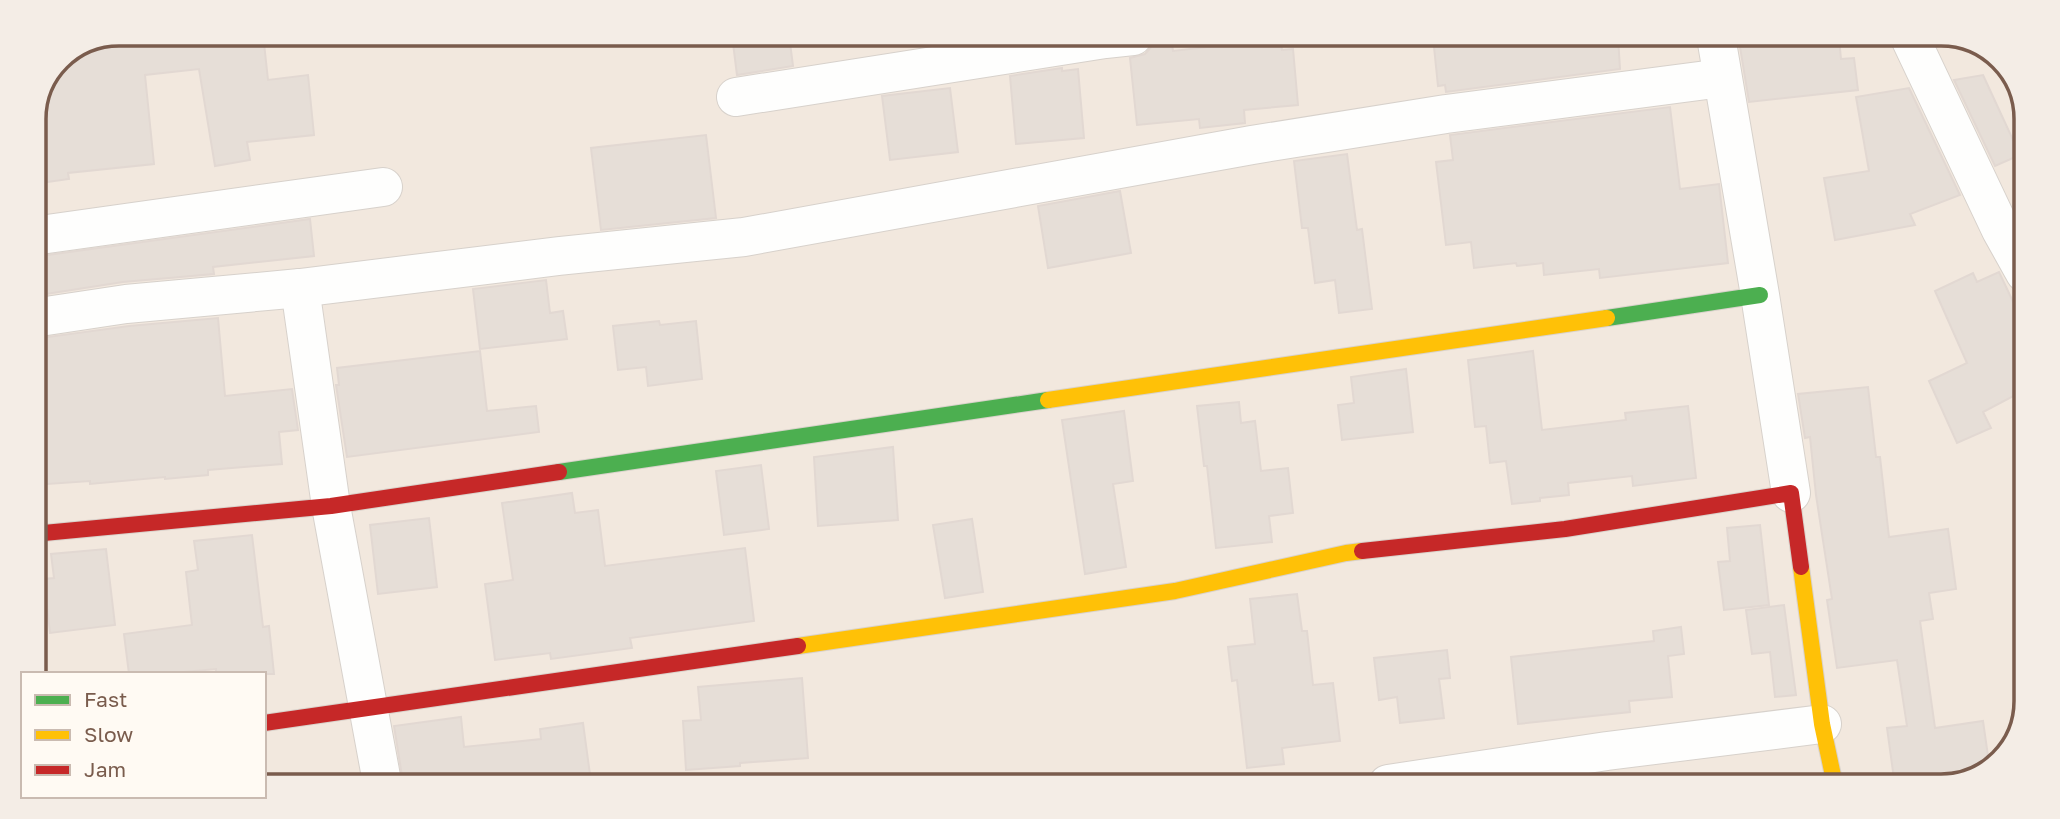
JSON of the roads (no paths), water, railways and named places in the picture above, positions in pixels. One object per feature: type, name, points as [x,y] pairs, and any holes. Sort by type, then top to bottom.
[{"type":"street","points":[[736,97],[1064,45]]},
{"type":"street","points":[[1717,45],[1760,295],[1791,493],[1822,724],[1833,774]]},
{"type":"street","points":[[1913,45],[2014,253]]},
{"type":"street","points":[[45,316],[126,304],[300,288],[559,256],[744,237],[1252,145],[1446,114],[1722,78]]},
{"type":"street","points":[[45,234],[383,187]]},
{"type":"street","points":[[300,288],[331,506],[381,774]]},
{"type":"street","points":[[46,533],[331,506],[1760,295]]},
{"type":"street","points":[[266,723],[1175,591],[1346,553],[1565,529],[1791,493]]},
{"type":"street","points":[[1454,774],[1607,751],[1822,724]]}]
